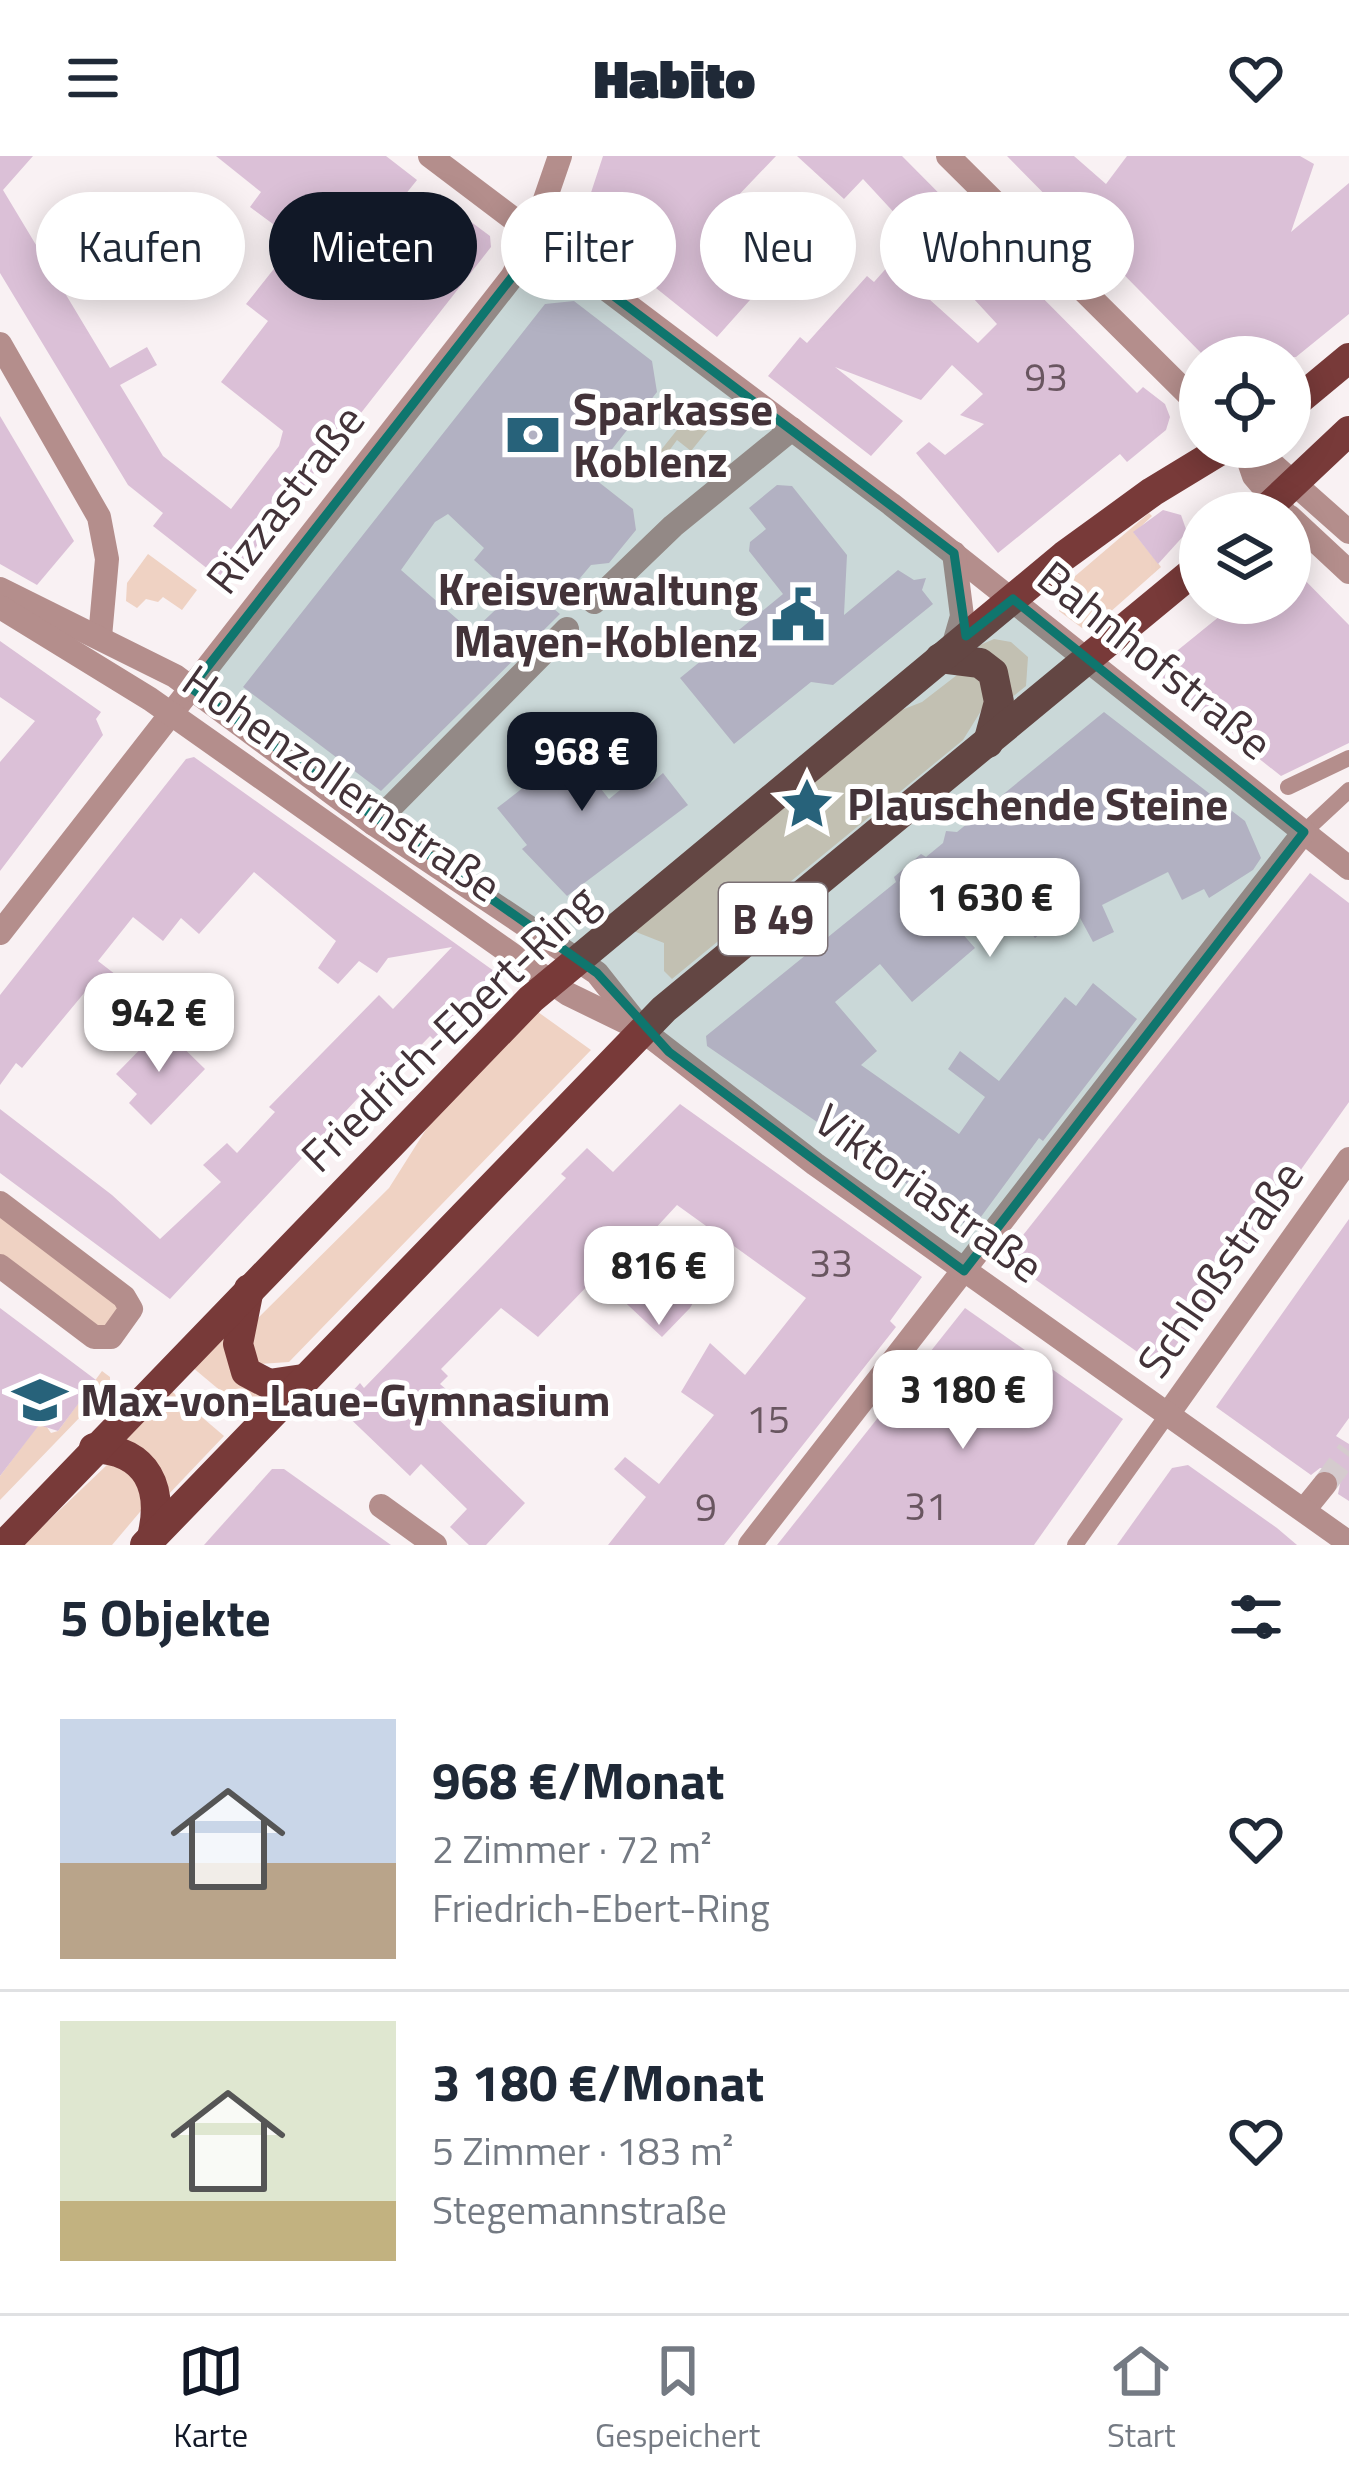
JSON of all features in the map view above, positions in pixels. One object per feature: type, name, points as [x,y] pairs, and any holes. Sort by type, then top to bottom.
[{"type":"main road","points":[[1311,390],[1349,358]]},
{"type":"main road","points":[[1293,492],[1349,430]]},
{"type":"main road","name":"Friedrich-Ebert-Ring","points":[[4,1545],[551,981],[1013,599],[1132,506],[1193,468]]},
{"type":"main road","name":"B 49","points":[[148,1541],[642,1030],[1179,584]]},
{"type":"main road","points":[[947,653],[980,663],[993,673],[1000,702],[988,743]]},
{"type":"main road","points":[[249,1289],[238,1344],[246,1372],[261,1383],[303,1379]]},
{"type":"main road","name":"B 49","points":[[94,1448],[127,1454],[149,1473],[157,1502],[148,1541]]},
{"type":"street","name":"Bahnhofstraße","points":[[430,156],[501,210]]},
{"type":"street","name":"Rizzastraße","points":[[548,192],[560,156]]},
{"type":"street","points":[[948,156],[1179,385]]},
{"type":"street","name":"Rizzastraße","points":[[0,933],[501,291]]},
{"type":"street","name":"Bahnhofstraße","points":[[620,300],[1088,661],[1312,825],[1349,868]]},
{"type":"street","points":[[0,344],[103,527],[107,559],[100,637]]},
{"type":"street","points":[[594,602],[673,526],[792,429]]},
{"type":"street","points":[[1311,517],[1349,532]]},
{"type":"street","points":[[1311,535],[1349,572]]},
{"type":"street","name":"Bahnhofstraße","points":[[947,653],[962,616],[954,554]]},
{"type":"street","name":"Hohenzollernstraße","points":[[0,589],[191,688],[374,824],[577,958],[616,990],[642,1030]]},
{"type":"street","name":"Hohenzollernstraße","points":[[0,607],[171,715],[597,1012],[642,1030]]},
{"type":"street","points":[[374,824],[567,629]]},
{"type":"street","points":[[1298,778],[1339,757]]},
{"type":"street","points":[[750,1545],[1312,825],[1349,790]]},
{"type":"street","name":"Viktoriastraße","points":[[642,1030],[964,1271],[1349,1543]]},
{"type":"street","name":"Schloßstraße","points":[[1075,1545],[1349,1159]]},
{"type":"street","points":[[0,1203],[124,1297],[131,1309],[128,1319],[111,1337],[94,1337],[0,1266]]},
{"type":"street","points":[[1304,1510],[1325,1484]]},
{"type":"street","points":[[381,1506],[435,1545]]},
{"type":"highlighted area","points":[[533,235],[954,553],[966,636],[1013,599],[1304,832],[964,1271],[669,1052],[597,973],[191,688],[512,277]]},
{"type":"shaded area","points":[[693,410],[712,425],[691,451],[677,440],[663,459],[657,455]]},
{"type":"shaded area","points":[[1149,513],[1152,516],[1134,533],[1161,567],[1100,621],[1082,628],[1059,611],[1060,589]]},
{"type":"shaded area","points":[[148,554],[197,590],[182,610],[163,597],[158,602],[146,599],[137,608],[126,601],[127,583]]},
{"type":"shaded area","points":[[994,639],[1011,642],[1028,657],[1026,686],[1011,698],[990,652],[978,646]]},
{"type":"shaded area","points":[[957,675],[976,675],[989,698],[963,740],[672,979],[664,971],[664,943],[631,930],[894,713],[922,702]]},
{"type":"shaded area","points":[[538,1012],[591,1050],[289,1362],[260,1364],[251,1355],[257,1319],[389,1188],[432,1120]]},
{"type":"shaded area","points":[[0,1211],[117,1298],[119,1312],[100,1330],[0,1257]]},
{"type":"shaded area","points":[[237,1319],[261,1399],[247,1413],[192,1367]]},
{"type":"shaded area","points":[[102,1371],[110,1377],[110,1386],[0,1500],[0,1476],[42,1420],[51,1433],[58,1431]]},
{"type":"shaded area","points":[[169,1389],[224,1436],[166,1497],[124,1442]]},
{"type":"shaded area","points":[[108,1464],[131,1470],[145,1506],[112,1545],[23,1545]]},
{"type":"building","points":[[0,156],[33,156],[3,190],[36,245],[36,300],[69,300],[110,368],[147,347],[157,365],[120,385],[163,456],[231,509],[279,446],[283,431],[221,382],[268,321],[246,304],[269,275],[269,300],[449,300],[227,584],[153,526],[163,513],[128,485],[0,273]]},
{"type":"building","points":[[216,156],[386,156],[417,180],[407,192],[269,192],[269,221],[250,207],[261,192]]},
{"type":"building","points":[[603,156],[776,156],[742,192],[700,192],[700,300],[750,300],[717,337],[671,300],[676,300],[676,192],[591,192]]},
{"type":"building","points":[[797,156],[902,156],[938,192],[880,192],[880,197],[863,179],[851,192],[836,192]]},
{"type":"building","points":[[1007,156],[1074,156],[1106,184],[1127,156],[1300,156],[1314,164],[1291,232],[1349,183],[1349,314],[1311,345],[1311,336],[1184,336],[1134,285],[1134,192],[1042,192]]},
{"type":"building","points":[[477,226],[490,236],[491,247],[477,265]]},
{"type":"building","points":[[880,275],[880,300],[930,300],[978,343],[997,324],[975,300],[1045,300],[1137,393],[1143,387],[1165,404],[1170,417],[1166,430],[1127,462],[1120,454],[998,553],[916,453],[929,442],[945,455],[984,424],[960,415],[983,394],[952,365],[921,400],[835,367],[903,421],[871,456],[768,376],[800,337],[807,343],[846,300],[856,300],[856,288],[867,276],[874,282]]},
{"type":"building","points":[[574,301],[652,361],[657,392],[591,476],[633,509],[636,530],[609,563],[591,565],[554,609],[560,614],[381,791],[243,687],[545,304]],"holes":[[[448,514],[484,548],[474,560],[512,594],[472,632],[401,570],[435,522]]]},
{"type":"building","points":[[0,416],[74,541],[37,585],[0,564]]},
{"type":"building","name":"Kreisverwaltung Mayen-Koblenz","points":[[777,485],[792,486],[847,555],[844,615],[898,570],[914,580],[926,578],[922,590],[933,604],[833,685],[811,682],[734,744],[680,678],[783,594],[749,551],[750,542],[766,529],[749,508]]},
{"type":"building","points":[[1163,510],[1179,514],[1179,541],[1158,564],[1133,532]]},
{"type":"building","points":[[1311,586],[1349,625],[1349,743],[1281,776],[1163,683],[1162,663],[1210,624],[1311,624]]},
{"type":"building","points":[[0,641],[101,712],[96,719],[103,735],[0,871],[0,762],[35,721],[0,697]]},
{"type":"building","points":[[1104,712],[1245,821],[1261,858],[1253,870],[1209,898],[1204,889],[1182,900],[1168,872],[1102,905],[1114,932],[1093,942],[1079,916],[1072,919],[1067,912],[1035,938],[988,879],[945,914],[975,948],[912,1002],[880,964],[835,1002],[877,1051],[861,1065],[959,1134],[985,1097],[948,1069],[960,1051],[999,1081],[1065,997],[1076,1006],[1093,983],[1137,1019],[972,1229],[707,1046],[706,1036],[896,882],[894,877],[921,854],[926,857],[943,843],[946,831],[957,832]]},
{"type":"building","points":[[562,730],[575,745],[570,750],[609,799],[641,773],[650,784],[663,773],[688,805],[567,896],[522,849],[527,845],[497,808],[524,787],[511,772]]},
{"type":"building","points":[[194,757],[494,971],[434,1040],[430,1036],[399,1068],[387,1067],[170,1299],[0,1173],[0,1109],[112,1195],[160,1239],[221,1182],[203,1165],[227,1143],[237,1153],[275,1112],[269,1107],[379,995],[393,1009],[452,947],[388,958],[377,973],[359,961],[338,984],[318,968],[336,941],[254,872],[199,934],[181,918],[163,941],[133,917],[98,961],[133,988],[112,1014],[85,992],[22,1068],[16,1063],[0,1085],[0,995],[186,759]]},
{"type":"building","points":[[1310,873],[1349,903],[1349,1102],[1160,1368],[1005,1258]]},
{"type":"building","points":[[162,1027],[205,1069],[151,1125],[129,1103],[137,1094],[116,1074]]},
{"type":"building","points":[[680,1104],[922,1277],[890,1321],[896,1327],[724,1545],[608,1545],[646,1497],[614,1469],[625,1457],[659,1484],[714,1415],[681,1392],[710,1343],[745,1375],[806,1298],[677,1205],[653,1231],[706,1281],[690,1308],[662,1337],[597,1276],[538,1337],[501,1308],[441,1369],[448,1376],[440,1384],[447,1390],[428,1409],[525,1503],[486,1545],[469,1545],[450,1527],[467,1509],[421,1464],[410,1476],[338,1407],[360,1383],[364,1388],[484,1264],[566,1178],[561,1174],[587,1148],[613,1172]]},
{"type":"building","points":[[1349,1219],[1349,1418],[1336,1436],[1349,1444],[1349,1501],[1338,1494],[1341,1479],[1334,1471],[1320,1468],[1311,1475],[1216,1407]]},
{"type":"building","name":"Max-von-Laue-Gymnasium","points":[[0,1308],[96,1380],[58,1431],[39,1425],[0,1476]]},
{"type":"building","points":[[965,1308],[1123,1419],[1034,1545],[777,1545]]},
{"type":"building","points":[[1188,1465],[1297,1545],[1117,1545],[1172,1468]]},
{"type":"building","points":[[272,1469],[284,1469],[391,1545],[204,1545]]},
{"type":"tunnel","points":[[1325,1484],[1349,1451]]},
{"type":"place","name":"Sparkasse Koblenz","points":[[533,435]]},
{"type":"place","name":"Kreisverwaltung Mayen-Koblenz","points":[[798,615]]},
{"type":"place","name":"Plauschende Steine","points":[[807,804]]},
{"type":"place","name":"Max-von-Laue-Gymnasium","points":[[40,1400]]}]
